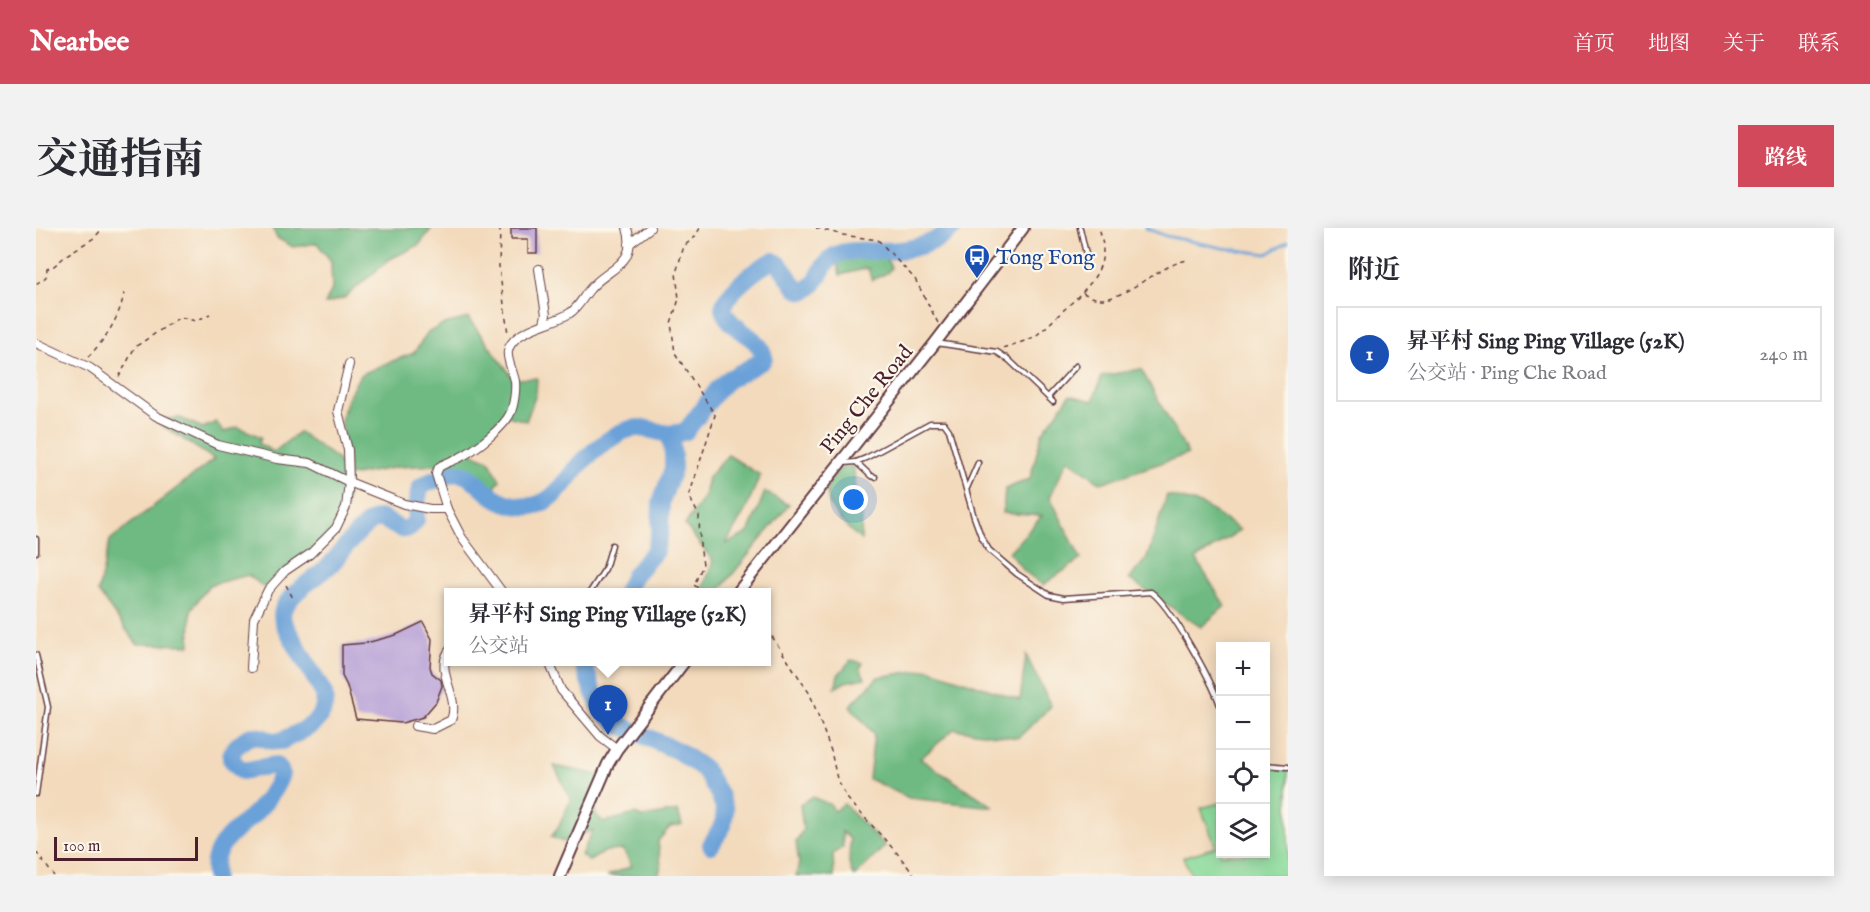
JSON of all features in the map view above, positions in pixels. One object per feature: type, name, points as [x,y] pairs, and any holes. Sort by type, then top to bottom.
[{"type":"street","points":[[499,588],[462,538],[447,509],[436,472],[443,464],[469,452],[499,428],[511,413],[515,382],[507,360],[510,347],[517,337],[573,312],[597,282],[616,269],[623,261],[629,244],[627,228]]},
{"type":"street","points":[[629,244],[650,228]]},
{"type":"street","name":"Ping Che Road","points":[[741,588],[1023,228]]},
{"type":"street","points":[[539,269],[546,315],[544,323]]},
{"type":"street","points":[[36,343],[81,364],[156,416],[218,445],[277,459],[310,463],[396,501],[425,508],[447,509]]},
{"type":"street","points":[[251,668],[254,619],[268,590],[285,571],[310,554],[336,528],[346,507],[349,482],[348,450],[338,411],[349,364]]},
{"type":"street","points":[[415,726],[433,729],[451,720],[452,695],[444,662]]},
{"type":"street","points":[[551,666],[561,690],[600,736],[619,747]]},
{"type":"street","points":[[560,876],[608,764],[681,666]]},
{"type":"lane","points":[[1080,228],[1086,254]]},
{"type":"lane","points":[[935,343],[994,351],[1009,360],[1053,402]]},
{"type":"lane","points":[[1048,397],[1076,366]]},
{"type":"lane","points":[[838,464],[856,462],[930,423],[944,423],[949,430],[974,517],[988,550],[1036,588],[1049,595],[1064,598],[1090,597],[1145,591],[1155,595],[1199,661],[1216,696]]},
{"type":"lane","points":[[856,462],[875,477]]},
{"type":"lane","points":[[967,489],[978,463]]},
{"type":"lane","points":[[36,539],[36,552]]},
{"type":"lane","points":[[593,588],[605,569],[612,545]]},
{"type":"lane","points":[[36,655],[48,707],[36,794]]},
{"type":"lane","points":[[1270,765],[1288,767]]},
{"type":"path","points":[[36,284],[46,277],[47,269],[94,238],[103,228]]},
{"type":"path","points":[[500,228],[499,267],[510,347]]},
{"type":"path","points":[[698,588],[694,585],[703,565],[699,516],[689,496],[715,416],[675,353],[671,323],[679,299],[676,273],[684,246],[695,237],[700,228]]},
{"type":"path","points":[[816,228],[878,240],[915,279],[940,326]]},
{"type":"path","points":[[994,351],[1037,335],[1092,282],[1103,257],[1099,228]]},
{"type":"path","points":[[1082,292],[1102,299],[1111,297],[1174,264],[1188,261]]},
{"type":"path","points":[[81,364],[100,345],[118,312],[124,293]]},
{"type":"path","points":[[114,386],[135,347],[180,317],[196,321],[210,314]]},
{"type":"path","points":[[286,585],[294,600]]},
{"type":"path","points":[[771,635],[810,694],[831,751],[837,779],[847,798],[915,876]]},
{"type":"path","points":[[36,852],[54,876]]},
{"type":"green space","points":[[272,228],[432,228],[419,245],[390,259],[344,298],[325,304],[332,289],[331,261],[317,243],[293,247],[277,238]]},
{"type":"green space","points":[[861,250],[883,251],[891,268],[887,273],[872,280],[868,268],[840,275],[835,255]]},
{"type":"green space","points":[[468,318],[514,379],[537,378],[536,394],[526,421],[508,416],[469,452],[489,460],[500,480],[490,495],[470,478],[458,475],[443,477],[436,465],[398,467],[349,476],[341,421],[347,399],[360,375],[414,353],[428,332],[445,324]]},
{"type":"green space","points":[[1141,369],[1188,454],[1101,483],[1068,459],[1050,497],[1081,559],[1043,585],[1024,571],[1009,552],[1042,516],[1003,513],[1005,489],[1030,479],[1042,433],[1070,395],[1093,401],[1102,376]]},
{"type":"green space","points":[[180,418],[203,428],[216,422],[224,432],[238,427],[261,437],[259,444],[274,452],[299,432],[337,459],[349,482],[346,507],[333,532],[268,590],[248,575],[209,585],[191,610],[190,645],[137,644],[98,592],[110,540],[214,459],[154,420]]},
{"type":"green space","points":[[728,455],[760,475],[746,509],[726,544],[748,533],[765,492],[789,505],[721,588],[703,588],[713,561],[685,525],[704,496],[708,477]]},
{"type":"green space","points":[[854,466],[855,492],[844,508],[862,514],[861,540],[831,508],[827,492],[830,481],[841,468]]},
{"type":"green space","points":[[1167,495],[1203,505],[1240,530],[1196,559],[1225,606],[1201,627],[1129,579],[1147,558]]},
{"type":"green space","points":[[1026,655],[1051,706],[1018,738],[954,729],[920,759],[994,807],[909,798],[869,779],[874,734],[850,706],[878,677],[929,669],[1020,700]]},
{"type":"green space","points":[[851,660],[863,663],[860,668],[865,678],[845,682],[835,688],[838,675]]},
{"type":"green space","points":[[554,766],[601,775],[595,814],[604,822],[635,814],[642,817],[678,811],[682,825],[670,827],[658,841],[661,866],[658,876],[607,876],[632,866],[623,850],[606,851],[589,861],[581,855],[593,830],[563,842],[551,837],[558,828],[571,799]]},
{"type":"green space","points":[[1270,768],[1288,770],[1288,876],[1192,876],[1183,857],[1216,847],[1216,858],[1270,858]]},
{"type":"green space","points":[[812,797],[831,805],[834,811],[844,804],[885,846],[855,876],[853,876],[849,863],[850,839],[842,832],[843,847],[833,854],[834,876],[796,876],[799,863],[796,842],[803,830],[800,804]]},
{"type":"green space","points":[[1216,804],[1216,847],[1201,808]]},
{"type":"building","points":[[511,228],[537,228],[537,253],[528,253],[528,239],[511,239]]},
{"type":"building","points":[[423,622],[432,639],[430,667],[432,673],[441,680],[442,686],[436,702],[423,717],[402,723],[356,719],[342,676],[342,645],[366,643],[396,635]]},
{"type":"waterway","points":[[215,876],[216,857],[224,842],[265,802],[281,774],[275,765],[242,771],[231,759],[234,750],[246,738],[252,736],[281,741],[305,729],[318,719],[322,712],[324,694],[284,624],[282,617],[284,608],[299,590],[329,566],[365,526],[379,518],[399,528],[407,529],[416,520],[420,488],[429,482],[455,473],[467,476],[491,495],[513,505],[540,504],[556,493],[592,453],[624,431],[634,428],[676,434],[686,431],[718,389],[729,379],[762,361],[764,357],[757,343],[731,322],[723,309],[736,288],[751,275],[773,261],[779,264],[797,289],[804,291],[813,284],[834,256],[844,252],[890,251],[919,246],[937,239],[953,228]]},
{"type":"waterway","points":[[1146,228],[1166,236],[1223,248],[1267,254],[1288,242]]},
{"type":"waterway","points":[[628,588],[634,575],[655,551],[660,532],[661,502],[673,469],[670,435]]},
{"type":"waterway","points":[[584,666],[600,705],[611,718],[618,724],[678,751],[704,769],[719,794],[725,810],[723,825],[711,845]]},
{"type":"place","name":"Tong Fong","points":[[977,280]]},
{"type":"place","name":"昇平村 Sing Ping Village (52K)","points":[[608,735]]}]
